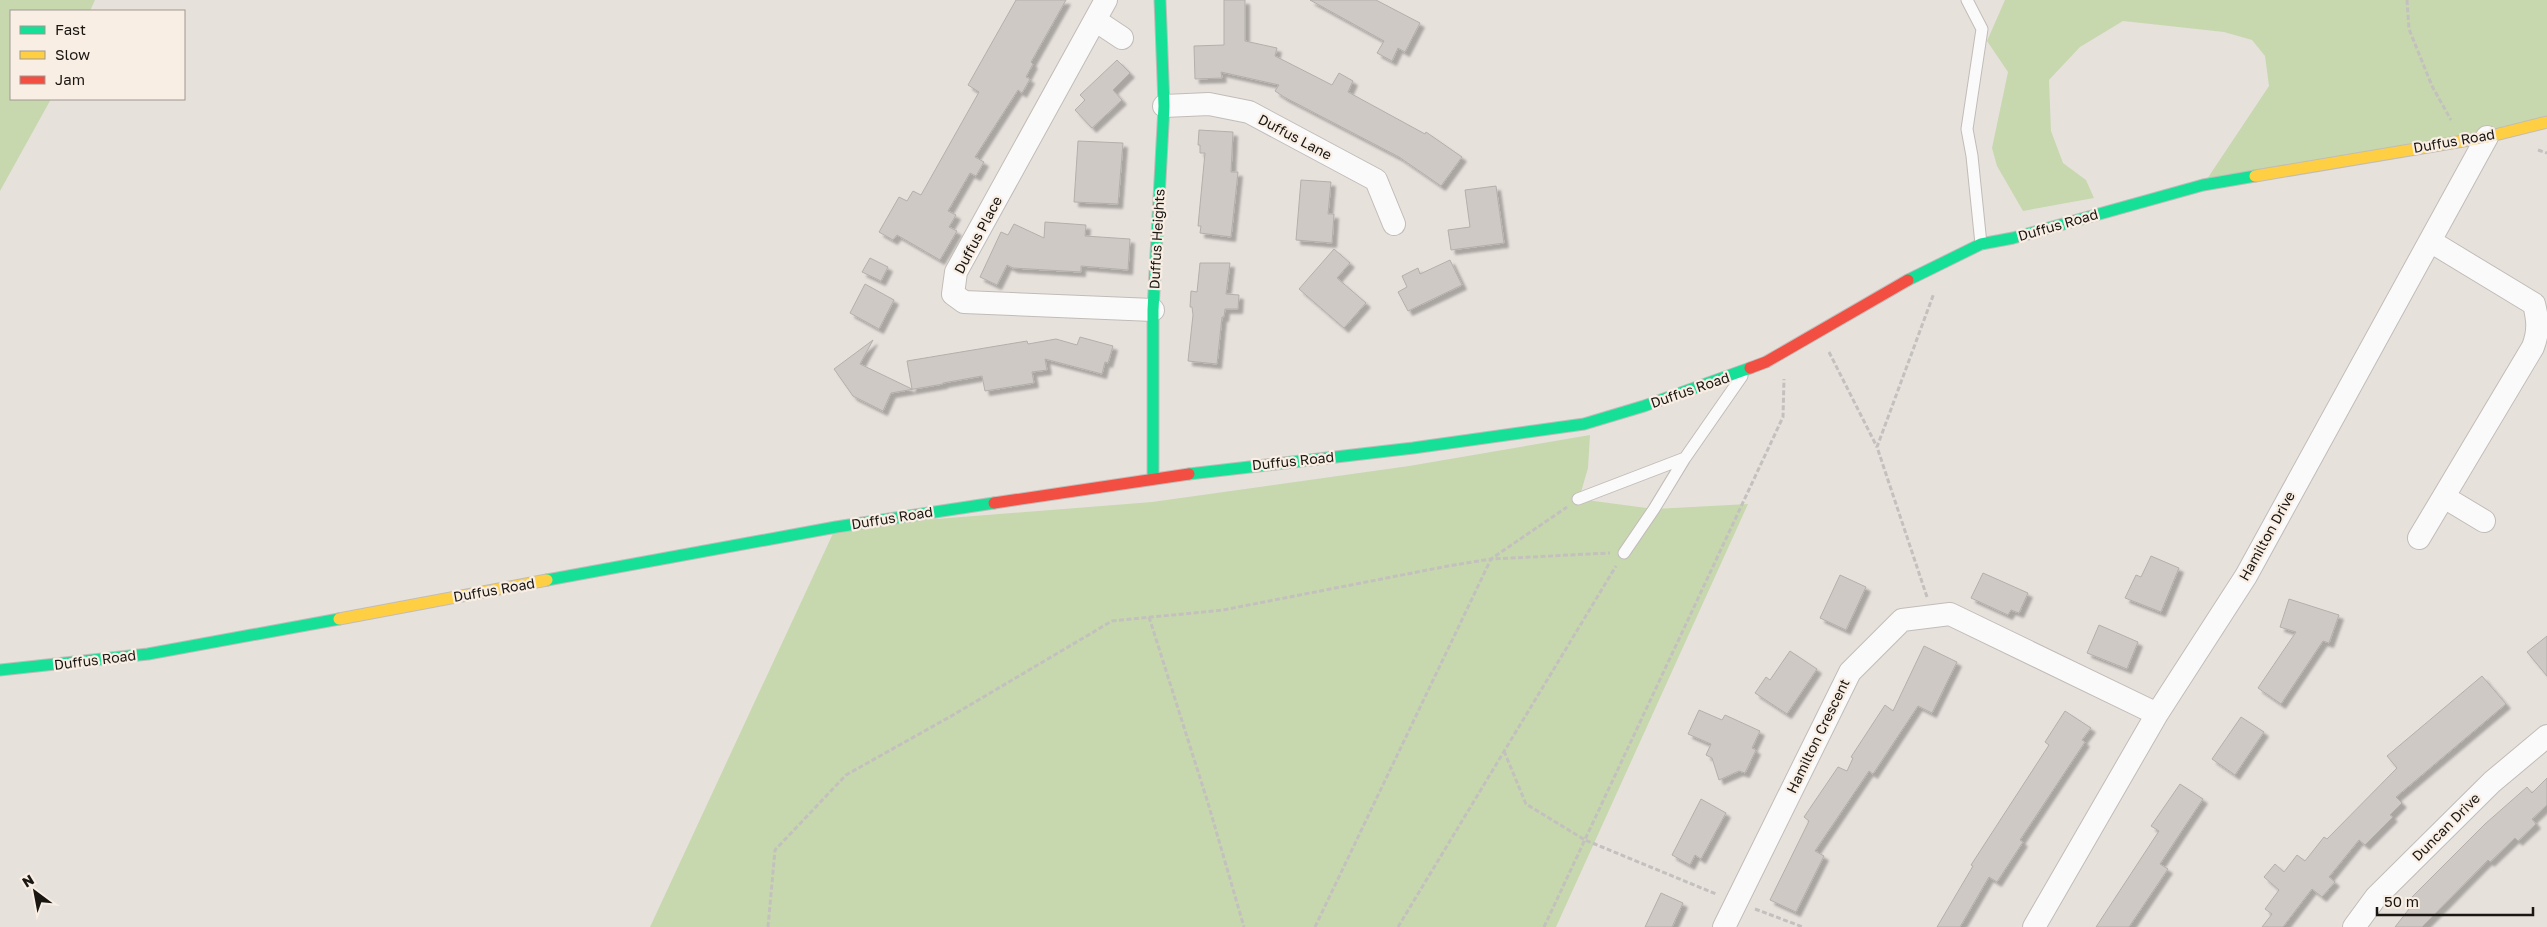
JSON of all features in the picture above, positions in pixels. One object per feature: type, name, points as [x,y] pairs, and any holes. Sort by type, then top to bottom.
[{"type":"main road","name":"Duffus Heights","points":[[1153,478],[1153,310],[1164,106],[1160,0]]},
{"type":"main road","name":"Duffus Road","points":[[0,670],[148,654],[836,527],[1153,478],[1413,448],[1584,424],[1644,406],[1746,370],[1784,351],[1945,261],[1981,244],[2013,238],[2203,185],[2478,138],[2547,122]]},
{"type":"street","name":"Duffus Place","points":[[1106,0],[956,272],[953,294],[964,302],[1153,310]]},
{"type":"street","points":[[1095,20],[1122,38]]},
{"type":"street","name":"Duffus Lane","points":[[1164,106],[1208,104],[1248,112],[1376,180],[1394,224]]},
{"type":"street","name":"Hamilton Drive","points":[[2034,927],[2157,714],[2246,576],[2430,241],[2478,138]]},
{"type":"street","points":[[2419,538],[2533,348],[2538,334],[2541,300],[2430,241]]},
{"type":"street","points":[[2444,497],[2484,521]]},
{"type":"street","name":"Hamilton Crescent","points":[[1724,927],[1850,672],[1902,620],[1950,614],[2157,714]]},
{"type":"street","name":"Duncan Drive","points":[[2354,927],[2376,897],[2492,782],[2547,736]]},
{"type":"lane","points":[[1967,0],[1982,29],[1967,130],[1972,156],[1981,244]]},
{"type":"lane","points":[[1624,553],[1685,458],[1746,370]]},
{"type":"lane","points":[[1578,499],[1685,458]]},
{"type":"path","points":[[2407,0],[2409,29],[2432,86],[2450,119],[2478,138]]},
{"type":"path","points":[[1877,447],[1945,261]]},
{"type":"path","points":[[1819,331],[1877,447],[1933,616]]},
{"type":"path","points":[[1544,927],[1783,416],[1784,351]]},
{"type":"path","points":[[1315,927],[1491,559],[1578,499]]},
{"type":"path","points":[[768,927],[775,850],[846,775],[953,715],[1112,620],[1223,610],[1491,559],[1624,553]]},
{"type":"path","points":[[1398,927],[1624,553]]},
{"type":"path","points":[[1149,617],[1208,803],[1244,927]]},
{"type":"path","points":[[1504,751],[1526,804],[1585,840],[1736,902],[1803,927]]},
{"type":"green space","points":[[0,0],[95,0],[90,10],[10,10],[10,100],[50,100],[0,191]]},
{"type":"green space","points":[[2005,0],[2547,0],[2547,122],[2203,185],[2269,86],[2265,56],[2252,40],[2224,32],[2123,21],[2080,47],[2049,80],[2051,131],[2063,163],[2086,180],[2094,198],[2023,211],[1997,166],[1992,148],[2008,72],[1987,41]]},
{"type":"green space","points":[[1590,435],[1588,468],[1579,499],[1654,509],[1748,504],[1556,927],[650,927],[836,527],[1152,502],[1409,466]]},
{"type":"building","points":[[1016,0],[1066,0],[1031,62],[1033,64],[1026,77],[1030,79],[1022,93],[1018,90],[975,157],[984,162],[976,176],[970,173],[948,211],[956,215],[949,227],[957,231],[940,260],[897,235],[893,240],[879,232],[899,197],[907,201],[913,191],[921,195],[979,92],[968,85]]},
{"type":"building","points":[[1224,0],[1245,0],[1245,41],[1277,48],[1275,56],[1332,85],[1339,73],[1353,81],[1348,92],[1425,134],[1426,132],[1462,157],[1441,186],[1399,157],[1284,97],[1275,91],[1279,85],[1221,72],[1222,78],[1195,79],[1194,46],[1224,45]]},
{"type":"building","points":[[1310,0],[1376,0],[1420,23],[1405,52],[1398,48],[1392,61],[1377,53],[1384,41]]},
{"type":"building","points":[[1117,60],[1130,73],[1113,90],[1122,100],[1092,128],[1075,110],[1085,100],[1080,95]]},
{"type":"building","points":[[1199,130],[1233,132],[1231,172],[1238,172],[1231,237],[1200,233],[1201,226],[1198,226],[1205,153],[1200,153],[1200,145],[1198,145]]},
{"type":"building","points":[[1078,141],[1123,143],[1118,204],[1074,202]]},
{"type":"building","points":[[1301,180],[1331,182],[1328,214],[1334,214],[1332,243],[1296,240]]},
{"type":"building","points":[[1496,186],[1504,243],[1451,250],[1448,230],[1470,227],[1465,190]]},
{"type":"building","points":[[1045,222],[1086,225],[1085,236],[1130,239],[1128,270],[1081,266],[1081,272],[1013,268],[1007,265],[997,285],[980,277],[1001,232],[1008,235],[1014,224],[1044,238]]},
{"type":"building","points":[[1334,249],[1350,263],[1337,278],[1366,303],[1344,328],[1299,289]]},
{"type":"building","points":[[870,258],[888,267],[881,281],[862,272]]},
{"type":"building","points":[[1450,260],[1462,285],[1408,311],[1398,292],[1407,287],[1402,276],[1418,268],[1420,274]]},
{"type":"building","points":[[1200,263],[1230,263],[1226,294],[1239,295],[1238,309],[1225,309],[1224,317],[1222,317],[1217,364],[1188,361],[1193,315],[1192,307],[1190,307],[1191,291],[1197,292]]},
{"type":"building","points":[[865,284],[894,300],[879,329],[850,313]]},
{"type":"building","points":[[1080,337],[1113,346],[1108,363],[1105,362],[1102,374],[1045,359],[1047,370],[1032,372],[1034,383],[985,391],[982,376],[943,383],[943,384],[891,393],[883,411],[853,396],[834,369],[873,340],[860,364],[912,389],[907,361],[1027,341],[1028,344],[1056,339],[1077,345]]},
{"type":"building","points":[[2151,556],[2179,568],[2161,612],[2125,598],[2136,575],[2141,577]]},
{"type":"building","points":[[1983,573],[2028,593],[2019,613],[2011,610],[2008,615],[1971,598]]},
{"type":"building","points":[[1840,575],[1866,587],[1846,630],[1820,618]]},
{"type":"building","points":[[2289,599],[2339,615],[2329,643],[2323,641],[2281,704],[2258,688],[2296,632],[2280,627]]},
{"type":"building","points":[[2099,625],[2138,642],[2127,669],[2087,653]]},
{"type":"building","points":[[2547,636],[2547,676],[2527,652]]},
{"type":"building","points":[[1924,646],[1957,662],[1932,713],[1918,706],[1873,774],[1869,771],[1815,851],[1824,856],[1796,912],[1770,900],[1809,821],[1804,817],[1838,767],[1847,771],[1853,758],[1851,757],[1885,705],[1893,711]]},
{"type":"building","points":[[1790,651],[1817,669],[1787,714],[1755,693],[1766,677],[1770,680]]},
{"type":"building","points":[[2482,676],[2506,704],[2396,797],[2402,803],[2390,815],[2393,817],[2365,845],[2359,840],[2329,877],[2335,882],[2322,897],[2312,889],[2283,927],[2262,927],[2272,914],[2265,909],[2279,890],[2264,877],[2275,864],[2284,872],[2297,855],[2305,861],[2324,837],[2327,839],[2397,768],[2387,756]]},
{"type":"building","points":[[1699,710],[1722,720],[1725,715],[1760,731],[1752,748],[1756,750],[1745,773],[1739,771],[1719,780],[1712,758],[1706,755],[1711,744],[1688,734]]},
{"type":"building","points":[[2065,711],[2091,728],[2082,740],[2085,742],[2020,840],[2023,842],[1997,882],[1989,877],[1960,927],[1937,927],[1973,866],[1971,865],[2049,745],[2045,742]]},
{"type":"building","points":[[2241,717],[2264,732],[2235,775],[2212,759]]},
{"type":"building","points":[[2547,778],[2547,805],[2532,819],[2536,824],[2518,841],[2515,838],[2490,862],[2488,860],[2422,927],[2395,927],[2409,909],[2405,904],[2485,824],[2527,787],[2532,793]]},
{"type":"building","points":[[2180,784],[2203,799],[2160,864],[2168,869],[2129,927],[2096,927],[2159,831],[2151,826]]},
{"type":"building","points":[[1701,799],[1726,813],[1701,859],[1695,855],[1690,865],[1672,855]]},
{"type":"building","points":[[1661,893],[1683,903],[1672,927],[1645,927]]},
{"type":"traffic: fast","points":[[1153,478],[1153,310],[1164,106],[1160,0]]},
{"type":"traffic: fast","points":[[1908,280],[1981,244],[2013,238],[2203,185],[2255,176]]},
{"type":"traffic: fast","points":[[1189,474],[1413,448],[1584,424],[1644,406],[1750,368]]},
{"type":"traffic: fast","points":[[547,580],[836,527],[994,503]]},
{"type":"traffic: fast","points":[[0,670],[148,654],[339,619]]},
{"type":"traffic: slow","points":[[2255,176],[2487,137],[2547,122]]},
{"type":"traffic: slow","points":[[339,619],[547,580]]},
{"type":"traffic: jam","points":[[1750,368],[1766,362],[1908,280]]},
{"type":"traffic: jam","points":[[994,503],[1189,474]]}]
